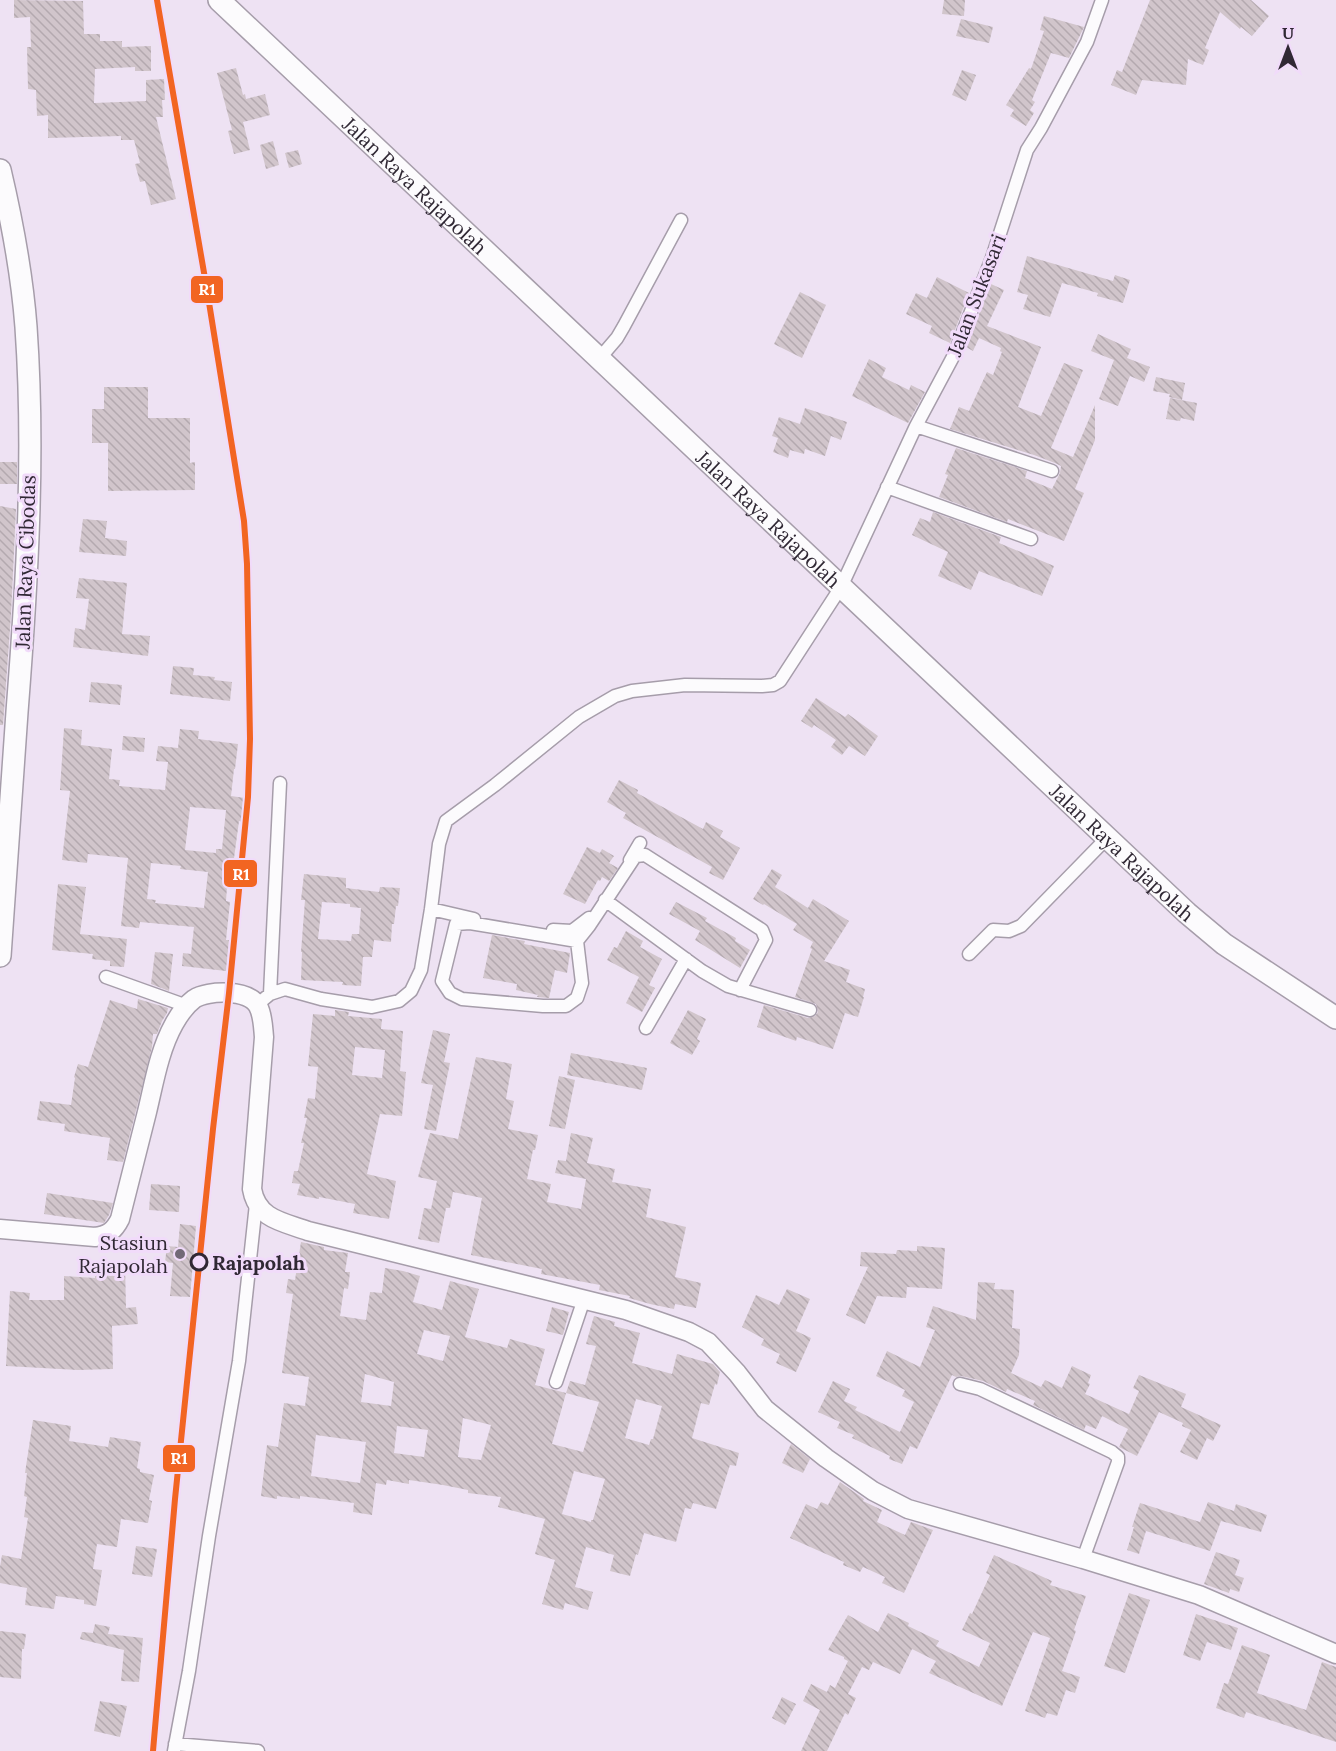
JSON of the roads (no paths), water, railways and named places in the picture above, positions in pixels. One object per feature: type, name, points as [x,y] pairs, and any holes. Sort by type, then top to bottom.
[{"type":"highway","name":"Jalan Raya Rajapolah","points":[[219,0],[1186,913],[1224,944],[1336,1018]]},
{"type":"highway","name":"Jalan Raya Cibodas","points":[[0,170],[12,222],[26,324],[30,396],[30,496],[26,596],[8,733],[0,957]]},
{"type":"main road","points":[[0,1229],[95,1237],[115,1230],[120,1219],[159,1062],[174,1026],[187,1006],[207,993],[223,992],[253,999],[264,999],[262,1016],[264,1037],[252,1189],[256,1204],[267,1215],[308,1231],[626,1310],[689,1332],[708,1342],[737,1373],[765,1409],[826,1458],[873,1491],[908,1509],[1083,1559],[1198,1595],[1336,1654]]},
{"type":"street","name":"Jalan Sukasari","points":[[431,909],[440,844],[446,821],[495,785],[579,717],[615,696],[632,692],[685,685],[762,686],[773,685],[780,681],[841,587],[916,426],[958,345],[992,258],[1027,150],[1087,42],[1102,0]]},
{"type":"street","points":[[599,359],[617,338],[681,220]]},
{"type":"street","points":[[916,426],[1052,471]]},
{"type":"street","points":[[887,487],[1031,539]]},
{"type":"street","points":[[280,783],[264,999],[285,989],[321,999],[372,1007],[399,1001],[411,991],[421,970],[431,909]]},
{"type":"street","points":[[969,954],[993,930],[1009,931],[1021,926],[1107,838]]},
{"type":"street","points":[[456,924],[442,981],[450,993],[462,999],[566,1006],[577,998],[582,983],[577,941],[589,926],[640,843]]},
{"type":"street","points":[[431,909],[486,922],[572,931],[586,921],[605,900],[633,858],[645,855],[762,930],[766,940],[740,990]]},
{"type":"street","points":[[605,900],[686,959],[728,986],[810,1010]]},
{"type":"street","points":[[431,909],[456,924],[470,923],[577,941]]},
{"type":"street","points":[[646,1028],[686,959]]},
{"type":"street","points":[[106,977],[187,1006]]},
{"type":"street","points":[[256,1204],[239,1361],[175,1747],[258,1751]]},
{"type":"street","points":[[556,1382],[584,1299]]},
{"type":"street","points":[[960,1383],[980,1389],[1112,1452],[1118,1457],[1083,1559]]},
{"type":"place","name":"Stasiun Rajapolah","points":[[180,1254]]},
{"type":"place","name":"Rajapolah","points":[[199,1262]]}]
